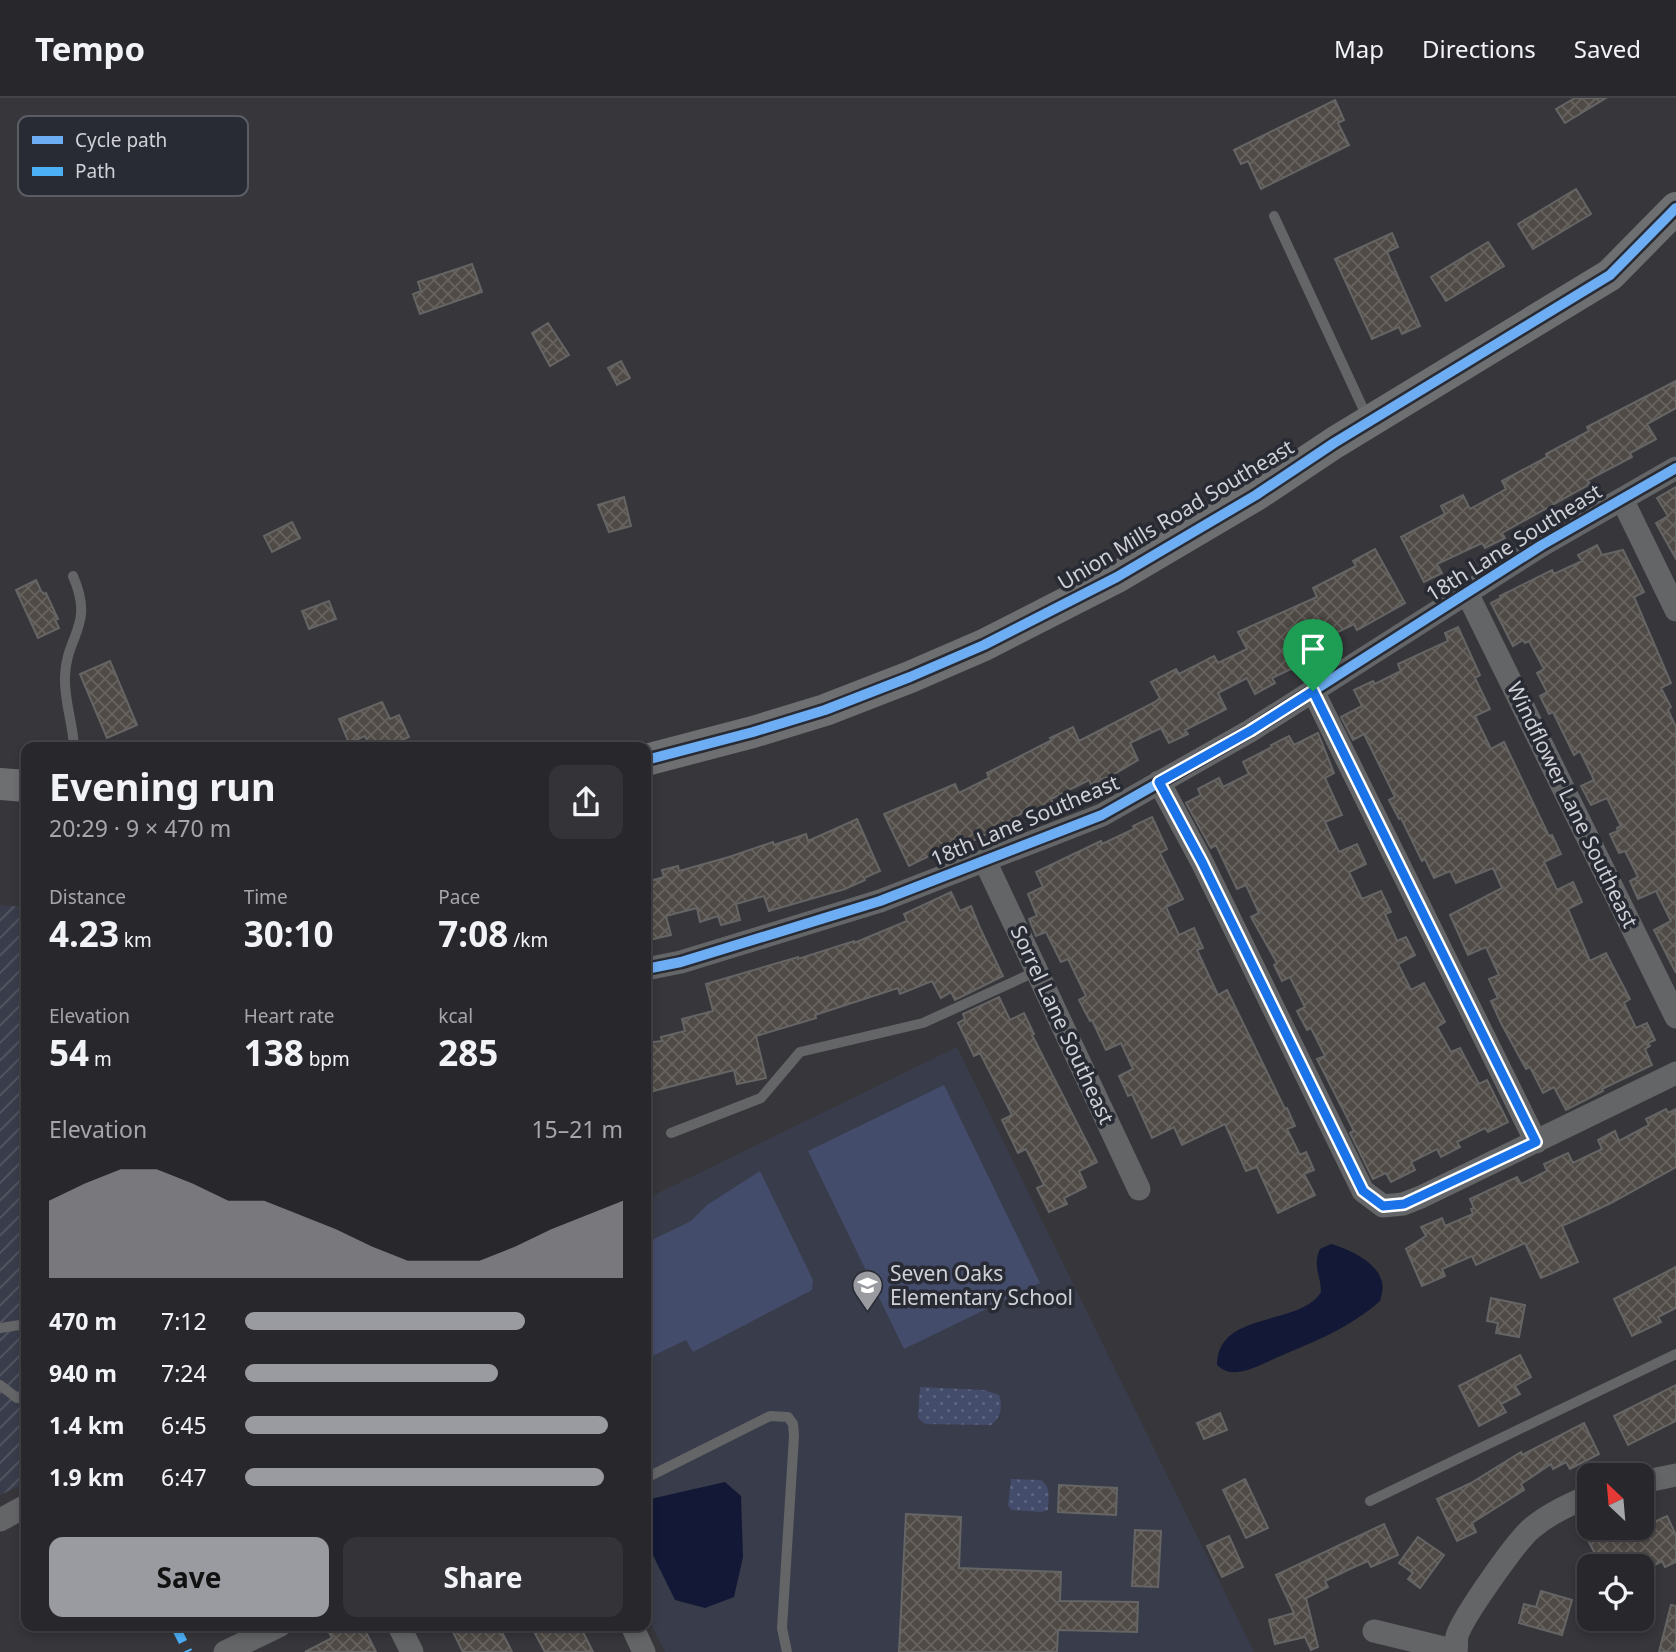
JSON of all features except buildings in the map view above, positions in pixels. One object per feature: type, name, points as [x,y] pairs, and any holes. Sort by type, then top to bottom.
[{"type":"street","name":"Union Mills Road Southeast","points":[[651,759],[825,710],[910,677],[984,645],[1117,577],[1256,495],[1369,421],[1610,275],[1676,208]]},
{"type":"street","name":"18th Lane Southeast","points":[[651,968],[681,962],[880,901],[1102,815],[1250,731],[1542,545],[1676,468]]},
{"type":"street","points":[[1622,499],[1676,610]]},
{"type":"street","name":"Windflower Lane Southeast","points":[[1466,593],[1676,1017]]},
{"type":"street","points":[[1313,691],[1536,1142]]},
{"type":"street","points":[[1159,782],[1202,862],[1363,1191],[1383,1206],[1404,1204],[1421,1197],[1676,1073]]},
{"type":"street","points":[[0,784],[21,786]]},
{"type":"street","name":"Sorrel Lane Southeast","points":[[985,861],[1139,1189]]},
{"type":"street","points":[[1654,1480],[1676,1475]]},
{"type":"street","points":[[1374,1631],[1456,1652],[1457,1636],[1507,1557],[1531,1528],[1577,1501]]},
{"type":"street","points":[[0,1520],[21,1509]]},
{"type":"street","points":[[225,1652],[269,1631]]},
{"type":"street","points":[[402,1631],[412,1652]]},
{"type":"street","points":[[634,1631],[644,1652]]},
{"type":"lane","points":[[1274,216],[1369,421]]},
{"type":"lane","points":[[73,576],[81,593],[82,621],[64,673],[65,700],[74,742]]},
{"type":"lane","points":[[671,1133],[761,1098],[800,1052],[923,1023],[1037,971]]},
{"type":"lane","points":[[0,1328],[21,1325]]},
{"type":"lane","points":[[1370,1501],[1676,1354]]},
{"type":"lane","points":[[0,1385],[17,1398],[21,1398]]},
{"type":"lane","points":[[651,1476],[770,1416],[788,1417],[793,1424],[794,1436],[782,1628],[787,1652]]},
{"type":"shaded area","points":[[0,905],[21,907],[21,1485],[0,1495]]},
{"type":"shaded area","name":"Seven Oaks Elementary School","points":[[957,1047],[1254,1652],[665,1652],[651,1624],[651,1197]]},
{"type":"shaded area","points":[[944,1085],[1040,1283],[904,1349],[808,1151]]},
{"type":"shaded area","points":[[760,1171],[813,1280],[812,1290],[693,1352],[686,1340],[651,1357],[651,1241],[691,1221],[707,1205]]},
{"type":"shaded area","points":[[1331,1244],[1353,1253],[1373,1267],[1382,1282],[1380,1301],[1357,1319],[1332,1333],[1253,1368],[1231,1372],[1217,1365],[1221,1348],[1230,1335],[1244,1327],[1311,1303],[1321,1292],[1317,1266],[1320,1249]]},
{"type":"shaded area","points":[[920,1387],[984,1390],[999,1395],[1000,1412],[991,1425],[925,1424],[918,1418]]},
{"type":"shaded area","points":[[1011,1479],[1041,1480],[1048,1490],[1048,1510],[1011,1510],[1008,1505]]},
{"type":"shaded area","points":[[725,1482],[741,1496],[743,1557],[734,1597],[705,1608],[675,1600],[651,1551],[651,1499]]},
{"type":"marked path","points":[[178,1631],[188,1652]]},
{"type":"cycle path","points":[[651,759],[825,710],[910,677],[984,645],[1117,577],[1256,495],[1334,443],[1610,275],[1676,208]]},
{"type":"cycle path","points":[[651,968],[681,962],[880,901],[1102,815],[1250,731],[1542,545],[1676,468]]},
{"type":"place","name":"Seven Oaks Elementary School","points":[[867,1313]]},
{"type":"route","points":[[1313,691],[1536,1142],[1404,1204],[1383,1206],[1363,1191],[1202,862],[1159,782],[1250,731],[1313,691]]}]
